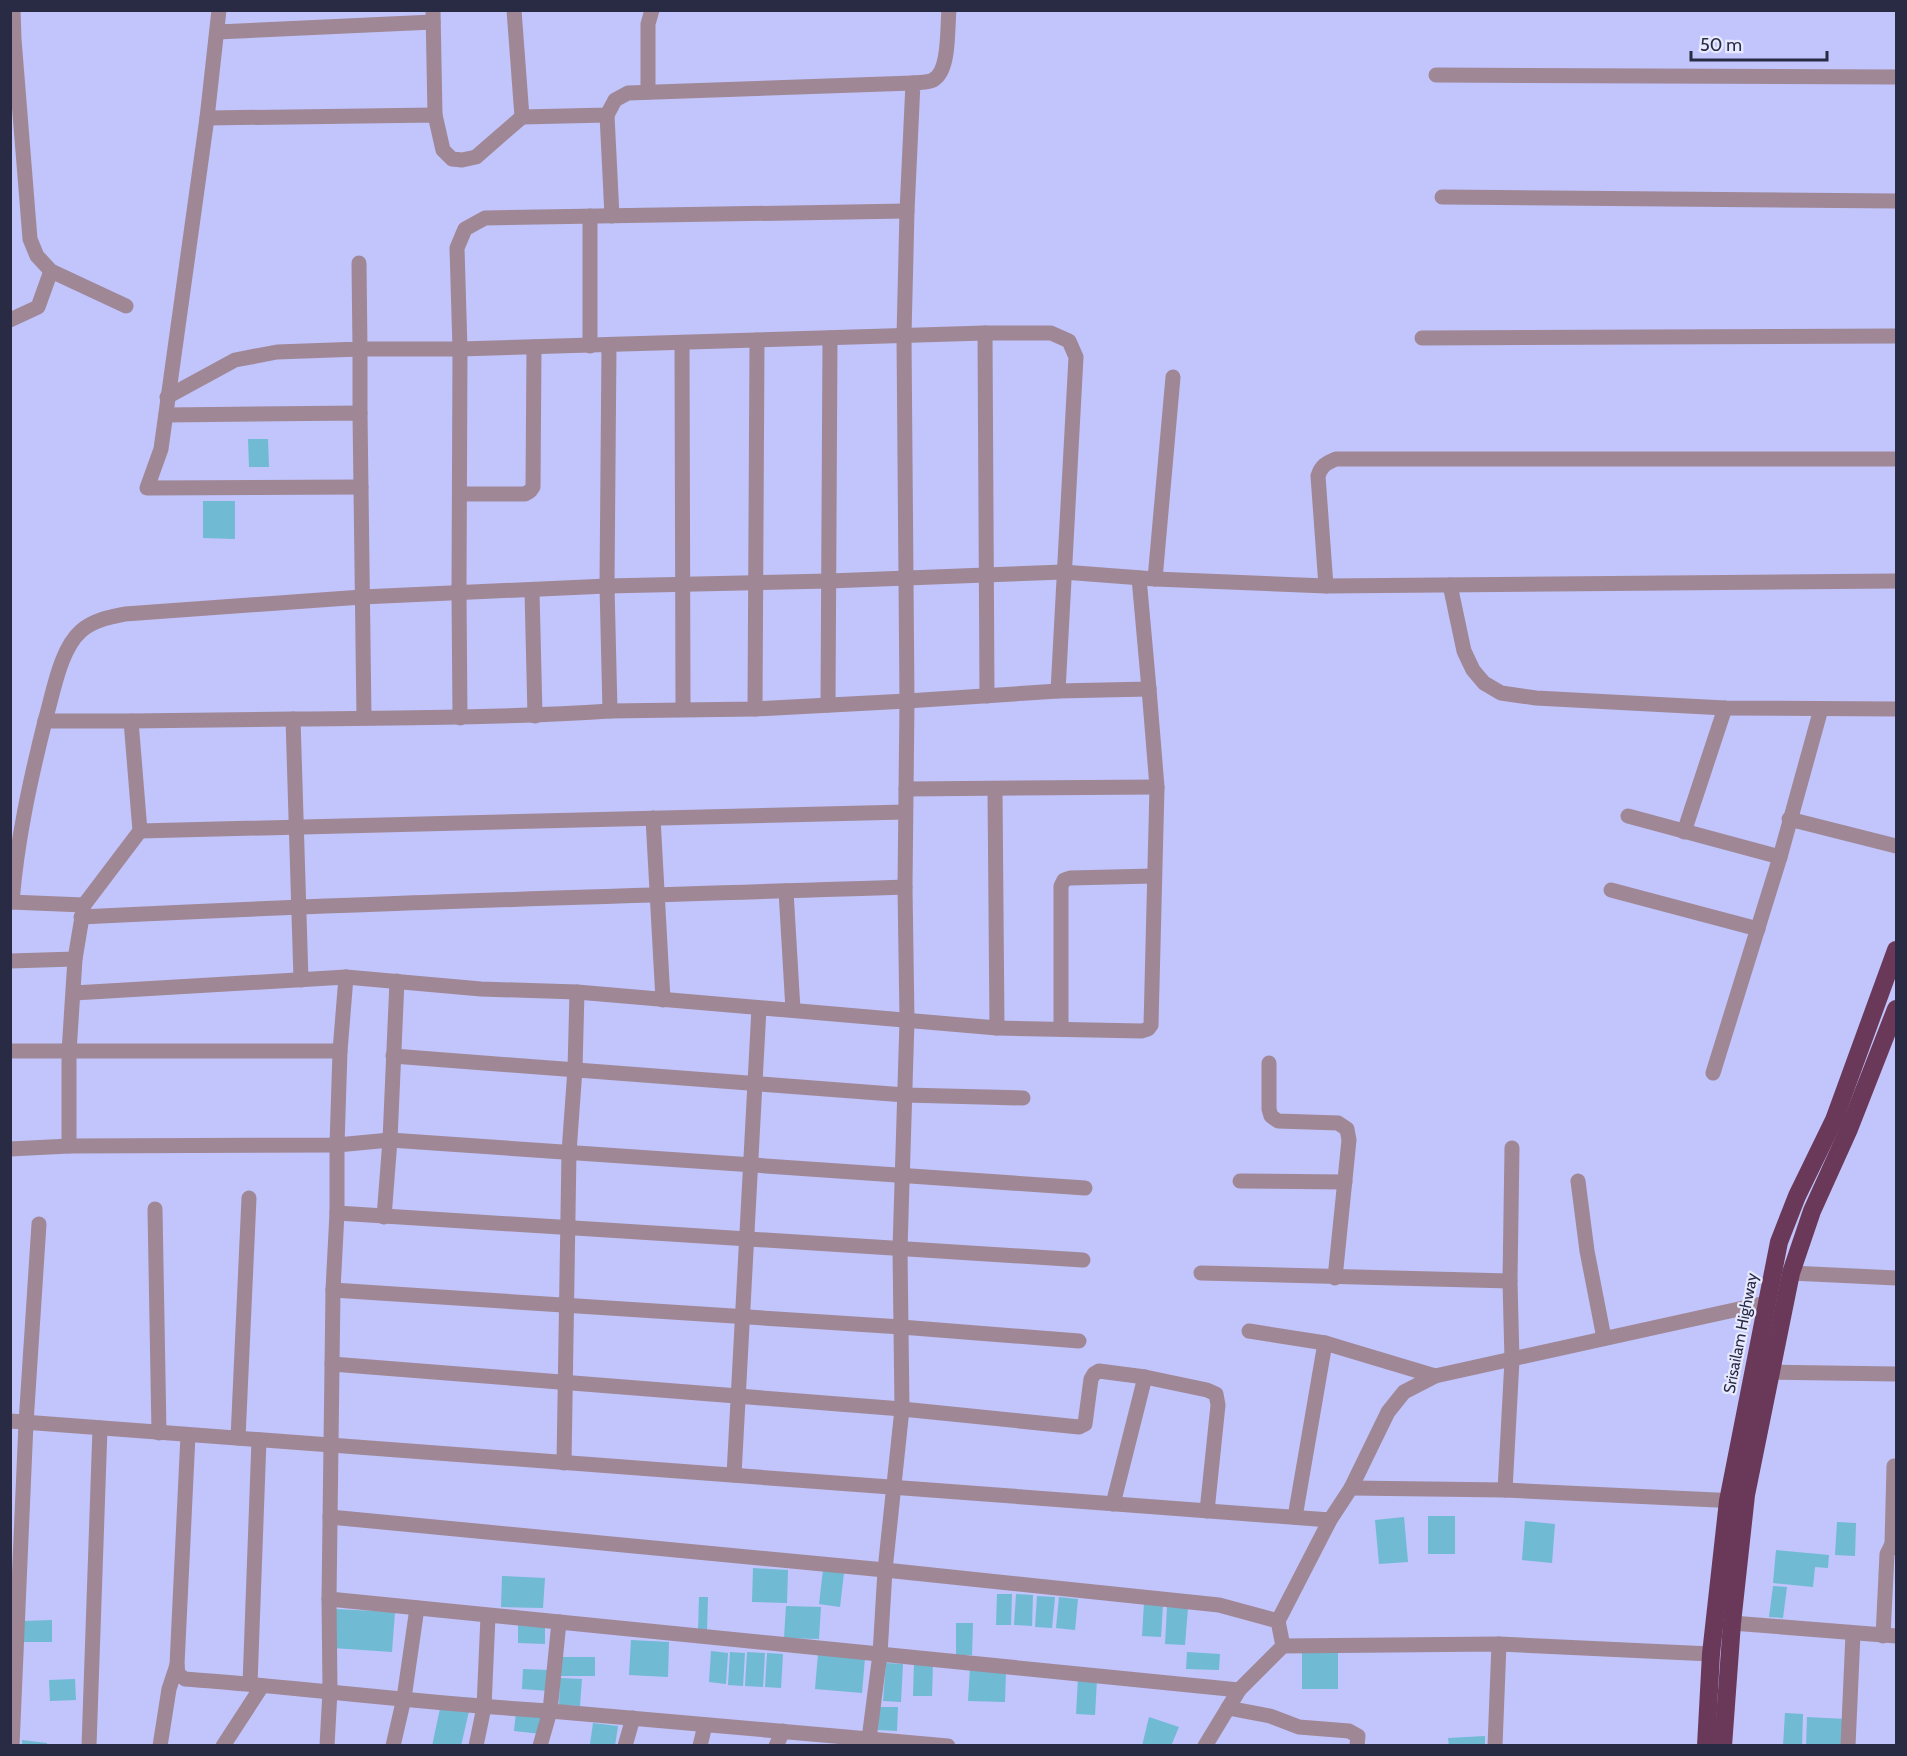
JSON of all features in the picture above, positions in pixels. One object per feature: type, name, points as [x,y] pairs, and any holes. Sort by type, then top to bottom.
[{"type":"highway","name":"Srisailam Highway","points":[[1707,1746],[1711,1654],[1737,1501],[1766,1303],[1779,1242],[1797,1196],[1834,1120],[1896,950]]},
{"type":"highway","name":"Srisailam Highway","points":[[1722,1746],[1732,1623],[1737,1501],[1770,1372],[1791,1273],[1812,1211],[1849,1129],[1896,1010]]},
{"type":"street","points":[[13,10],[30,239],[37,256],[51,271],[126,306]]},
{"type":"street","points":[[219,10],[207,118],[166,415],[160,449],[147,488],[361,487]]},
{"type":"street","points":[[514,10],[522,117]]},
{"type":"street","points":[[648,92],[648,24],[652,10]]},
{"type":"street","points":[[612,216],[608,114],[615,100],[628,93],[931,81],[941,74],[944,64],[949,10]]},
{"type":"street","points":[[217,32],[361,17],[433,16],[435,115],[443,150],[452,159],[476,158],[522,117],[608,114]]},
{"type":"street","points":[[1436,75],[1896,77]]},
{"type":"street","points":[[869,1739],[880,1654],[885,1570],[902,1409],[900,1249],[907,1021],[904,336],[907,211],[914,83]]},
{"type":"street","points":[[207,118],[435,115]]},
{"type":"street","points":[[1442,196],[1896,201]]},
{"type":"street","points":[[460,718],[460,349],[457,248],[465,229],[485,218],[907,211]]},
{"type":"street","points":[[590,216],[590,346]]},
{"type":"street","points":[[359,263],[364,718]]},
{"type":"street","points":[[10,320],[38,307],[51,271]]},
{"type":"street","points":[[985,333],[987,696]]},
{"type":"street","points":[[167,397],[235,360],[277,352],[1051,333],[1069,341],[1076,357],[1058,691]]},
{"type":"street","points":[[1422,338],[1896,336]]},
{"type":"street","points":[[828,705],[830,338]]},
{"type":"street","points":[[755,709],[757,340]]},
{"type":"street","points":[[682,343],[683,709]]},
{"type":"street","points":[[609,345],[610,711]]},
{"type":"street","points":[[460,494],[525,494],[531,491],[533,487],[534,347]]},
{"type":"street","points":[[1155,579],[1173,377]]},
{"type":"street","points":[[166,415],[360,413]]},
{"type":"street","points":[[1326,586],[1318,476],[1320,469],[1327,462],[1336,459],[1896,459]]},
{"type":"street","points":[[905,887],[82,911],[11,902],[23,811],[45,721],[68,648],[81,630],[99,620],[125,614],[459,592],[1063,572],[1155,579],[1326,586],[1896,581]]},
{"type":"street","points":[[74,993],[346,977],[481,989],[577,992],[998,1028],[1142,1032],[1151,1025],[1157,787],[1139,578]]},
{"type":"street","points":[[1450,585],[1464,651],[1473,670],[1484,684],[1501,693],[1536,698],[1725,708],[1896,709]]},
{"type":"street","points":[[532,591],[535,716]]},
{"type":"street","points":[[45,721],[535,716],[610,711],[755,709],[907,702],[1058,691],[1149,689]]},
{"type":"street","points":[[1684,832],[1725,708]]},
{"type":"street","points":[[1713,1073],[1780,857],[1821,709]]},
{"type":"street","points":[[293,719],[301,980]]},
{"type":"street","points":[[69,1146],[69,1052],[75,959],[82,911],[140,831],[131,720]]},
{"type":"street","points":[[906,789],[1157,787]]},
{"type":"street","points":[[995,789],[998,1028]]},
{"type":"street","points":[[140,831],[905,812]]},
{"type":"street","points":[[1628,816],[1780,857]]},
{"type":"street","points":[[653,818],[663,1000]]},
{"type":"street","points":[[1789,819],[1896,846]]},
{"type":"street","points":[[1061,1029],[1061,886],[1064,880],[1153,876]]},
{"type":"street","points":[[1611,890],[1758,929]]},
{"type":"street","points":[[786,891],[793,1010]]},
{"type":"street","points":[[10,961],[75,959]]},
{"type":"street","points":[[327,1746],[330,1691],[333,1290],[340,1052],[346,977]]},
{"type":"street","points":[[384,1217],[397,981]]},
{"type":"street","points":[[564,1463],[569,1152],[576,1069],[577,992]]},
{"type":"street","points":[[734,1475],[759,1008]]},
{"type":"street","points":[[10,1051],[340,1052]]},
{"type":"street","points":[[393,1056],[905,1095],[1023,1098]]},
{"type":"street","points":[[1269,1063],[1271,1116],[1278,1120],[1338,1123],[1347,1129],[1349,1140],[1335,1278]]},
{"type":"street","points":[[10,1149],[69,1146],[337,1145],[390,1140],[1085,1188]]},
{"type":"street","points":[[1505,1490],[1512,1360],[1510,1281],[1512,1148]]},
{"type":"street","points":[[1240,1181],[1345,1182]]},
{"type":"street","points":[[1578,1181],[1587,1251],[1604,1338]]},
{"type":"street","points":[[238,1438],[249,1198]]},
{"type":"street","points":[[155,1209],[159,1432]]},
{"type":"street","points":[[337,1213],[1083,1260]]},
{"type":"street","points":[[12,1746],[26,1423],[39,1224]]},
{"type":"street","points":[[1201,1273],[1510,1281]]},
{"type":"street","points":[[1791,1273],[1896,1278]]},
{"type":"street","points":[[333,1290],[902,1327],[1079,1341]]},
{"type":"street","points":[[1283,1646],[1278,1621],[1330,1520],[1351,1488],[1388,1412],[1404,1392],[1436,1376],[1766,1303]]},
{"type":"street","points":[[1249,1331],[1325,1343],[1436,1376]]},
{"type":"street","points":[[1295,1517],[1325,1343]]},
{"type":"street","points":[[332,1364],[902,1409],[1079,1427],[1085,1424],[1091,1379],[1094,1374],[1099,1371],[1145,1377],[1208,1390],[1216,1394],[1218,1406],[1207,1511]]},
{"type":"street","points":[[1770,1372],[1896,1374]]},
{"type":"street","points":[[1113,1504],[1145,1377]]},
{"type":"street","points":[[10,1421],[1330,1520]]},
{"type":"street","points":[[89,1746],[100,1428]]},
{"type":"street","points":[[188,1435],[177,1665],[178,1674],[185,1679],[948,1746]]},
{"type":"street","points":[[223,1746],[256,1685],[259,1440]]},
{"type":"street","points":[[1732,1623],[1890,1636],[1887,1554],[1894,1543],[1893,1466],[1896,1466]]},
{"type":"street","points":[[1351,1488],[1505,1490],[1737,1501]]},
{"type":"street","points":[[330,1517],[885,1570],[1219,1605],[1278,1621]]},
{"type":"street","points":[[329,1599],[1239,1690]]},
{"type":"street","points":[[393,1746],[404,1698],[417,1608]]},
{"type":"street","points":[[476,1746],[484,1707],[488,1616]]},
{"type":"street","points":[[540,1746],[550,1711],[559,1622]]},
{"type":"street","points":[[1848,1746],[1853,1634]]},
{"type":"street","points":[[1205,1746],[1239,1690],[1283,1646],[1499,1644],[1711,1654]]},
{"type":"street","points":[[1495,1746],[1499,1644]]},
{"type":"street","points":[[160,1746],[169,1689],[177,1665]]},
{"type":"street","points":[[1228,1708],[1270,1716],[1299,1727],[1349,1731],[1358,1736],[1357,1746]]},
{"type":"street","points":[[625,1746],[633,1718]]},
{"type":"street","points":[[700,1746],[705,1725]]},
{"type":"street","points":[[776,1746],[783,1731]]},
{"type":"building","points":[[248,439],[268,439],[269,467],[249,467]]},
{"type":"building","points":[[203,501],[235,501],[235,539],[203,538]]},
{"type":"building","points":[[1428,1516],[1455,1516],[1455,1554],[1428,1554]]},
{"type":"building","points":[[1404,1517],[1408,1562],[1379,1564],[1375,1520]]},
{"type":"building","points":[[1525,1521],[1555,1524],[1552,1563],[1522,1560]]},
{"type":"building","points":[[1837,1522],[1856,1523],[1855,1556],[1835,1555]]},
{"type":"building","points":[[1776,1550],[1829,1555],[1828,1568],[1815,1567],[1813,1587],[1773,1583]]},
{"type":"building","points":[[753,1568],[788,1570],[787,1603],[752,1602]]},
{"type":"building","points":[[823,1570],[844,1573],[840,1607],[819,1604]]},
{"type":"building","points":[[502,1576],[545,1578],[543,1608],[501,1607]]},
{"type":"building","points":[[1773,1586],[1787,1587],[1783,1618],[1769,1617]]},
{"type":"building","points":[[997,1594],[1012,1594],[1011,1625],[996,1625]]},
{"type":"building","points":[[1016,1594],[1033,1595],[1032,1626],[1014,1625]]},
{"type":"building","points":[[1037,1596],[1055,1597],[1052,1628],[1035,1627]]},
{"type":"building","points":[[699,1597],[708,1597],[707,1631],[698,1631]]},
{"type":"building","points":[[1059,1597],[1078,1599],[1075,1630],[1056,1628]]},
{"type":"building","points":[[1144,1603],[1163,1605],[1161,1637],[1142,1636]]},
{"type":"building","points":[[786,1606],[821,1607],[819,1639],[784,1638]]},
{"type":"building","points":[[1167,1607],[1188,1608],[1185,1645],[1165,1644]]},
{"type":"building","points":[[335,1609],[395,1612],[392,1652],[333,1648]]},
{"type":"building","points":[[52,1620],[52,1642],[22,1642],[22,1621]]},
{"type":"building","points":[[518,1622],[545,1622],[545,1644],[518,1643]]},
{"type":"building","points":[[956,1623],[973,1623],[972,1655],[956,1655]]},
{"type":"building","points":[[631,1640],[669,1642],[668,1677],[629,1675]]},
{"type":"building","points":[[711,1651],[728,1653],[726,1684],[709,1682]]},
{"type":"building","points":[[1302,1651],[1338,1651],[1338,1689],[1302,1689]]},
{"type":"building","points":[[730,1652],[745,1653],[743,1686],[728,1685]]},
{"type":"building","points":[[747,1652],[765,1653],[763,1687],[745,1686]]},
{"type":"building","points":[[1187,1652],[1220,1654],[1219,1670],[1186,1669]]},
{"type":"building","points":[[767,1653],[783,1654],[781,1688],[765,1687]]},
{"type":"building","points":[[818,1654],[865,1658],[862,1693],[815,1689]]},
{"type":"building","points":[[561,1657],[595,1657],[595,1676],[561,1676]]},
{"type":"building","points":[[914,1662],[933,1663],[932,1696],[913,1696]]},
{"type":"building","points":[[886,1663],[903,1664],[901,1702],[883,1701]]},
{"type":"building","points":[[970,1668],[1006,1670],[1005,1702],[968,1701]]},
{"type":"building","points":[[523,1669],[550,1670],[549,1691],[522,1689]]},
{"type":"building","points":[[560,1678],[582,1679],[580,1706],[559,1705]]},
{"type":"building","points":[[1078,1678],[1097,1679],[1095,1715],[1076,1714]]},
{"type":"building","points":[[75,1679],[76,1700],[50,1701],[49,1680]]},
{"type":"building","points":[[441,1704],[469,1711],[461,1746],[432,1746]]},
{"type":"building","points":[[879,1707],[898,1707],[897,1731],[878,1730]]},
{"type":"building","points":[[516,1712],[543,1716],[541,1734],[514,1731]]},
{"type":"building","points":[[1785,1713],[1803,1714],[1802,1746],[1783,1746]]},
{"type":"building","points":[[1149,1717],[1179,1727],[1171,1746],[1142,1746]]},
{"type":"building","points":[[1807,1717],[1846,1719],[1845,1746],[1806,1746]]},
{"type":"building","points":[[593,1723],[618,1726],[615,1746],[590,1744]]},
{"type":"building","points":[[1485,1736],[1485,1746],[1449,1746],[1448,1738]]},
{"type":"building","points":[[22,1740],[47,1743],[47,1746],[22,1746]]}]
